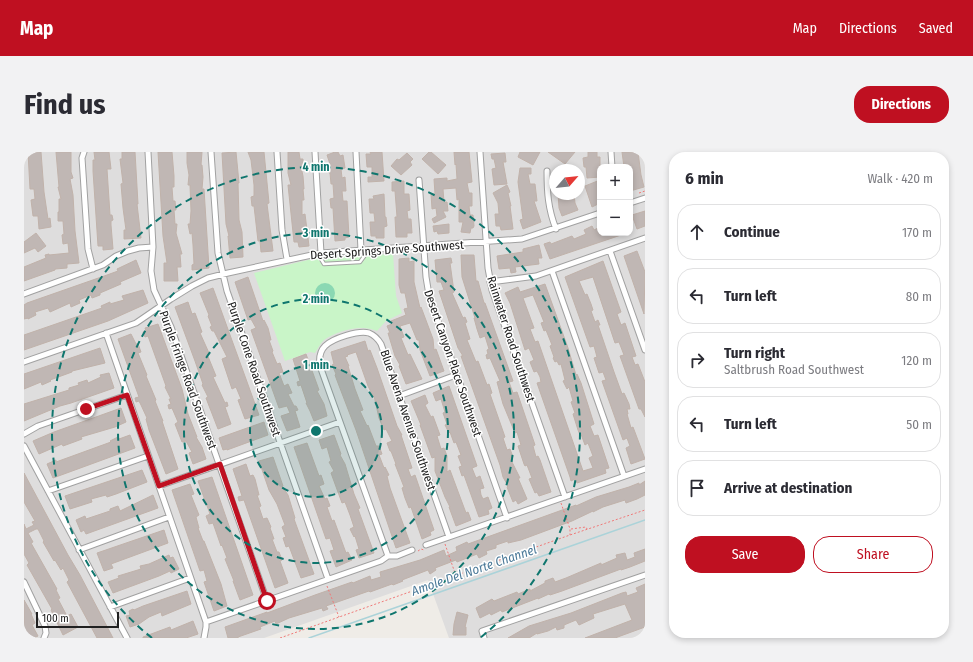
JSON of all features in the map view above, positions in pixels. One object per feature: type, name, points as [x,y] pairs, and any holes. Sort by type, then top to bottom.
[{"type":"street","points":[[84,152],[82,158],[88,249],[93,269]]},
{"type":"street","name":"Purple Fringe Road Southwest","points":[[148,152],[153,247],[151,271],[154,290],[171,327],[267,601]]},
{"type":"street","name":"Purple Cone Road Southwest","points":[[211,152],[218,253],[223,274],[232,306],[281,444],[326,580]]},
{"type":"street","points":[[277,152],[282,230],[287,259]]},
{"type":"street","points":[[315,152],[320,253]]},
{"type":"street","points":[[356,152],[361,250]]},
{"type":"street","name":"Rainwater Road Southwest","points":[[480,152],[490,282],[562,498]]},
{"type":"street","points":[[611,152],[612,164]]},
{"type":"street","points":[[547,171],[550,212],[556,229]]},
{"type":"street","name":"Desert Canyon Place Southwest","points":[[419,180],[426,277],[429,295],[456,376],[507,518]]},
{"type":"street","points":[[633,202],[645,198]]},
{"type":"street","name":"Desert Springs Drive Southwest","points":[[24,362],[136,323],[192,286],[208,278],[223,274],[320,253],[522,239],[556,229],[597,214]]},
{"type":"street","points":[[490,282],[536,276],[645,238]]},
{"type":"street","points":[[24,294],[103,265],[116,256],[128,251],[139,248],[153,247]]},
{"type":"street","points":[[610,251],[645,350]]},
{"type":"street","points":[[552,271],[624,476]]},
{"type":"street","name":"Blue Avena Avenue Southwest","points":[[388,556],[320,366],[319,360],[324,346],[343,336],[365,332],[370,333],[378,340],[399,396],[446,538]]},
{"type":"street","points":[[106,333],[206,622],[204,638]]},
{"type":"street","points":[[399,396],[456,376]]},
{"type":"street","points":[[24,434],[38,426],[127,395]]},
{"type":"street","points":[[159,486],[340,422]]},
{"type":"street","points":[[24,446],[127,638]]},
{"type":"street","points":[[48,491],[148,456]]},
{"type":"street","points":[[426,546],[645,469]]},
{"type":"street","points":[[79,550],[169,517]]},
{"type":"street","points":[[206,622],[380,561],[388,556],[397,556],[412,550]]},
{"type":"street","points":[[484,638],[482,631],[645,575]]},
{"type":"street","points":[[110,607],[190,578]]},
{"type":"street","points":[[24,582],[45,626],[46,633],[44,638]]},
{"type":"lane","points":[[320,253],[324,264],[360,262],[368,250]]},
{"type":"path","points":[[639,193],[645,191]]},
{"type":"path","points":[[562,498],[570,529],[570,535]]},
{"type":"path","points":[[280,638],[587,529],[645,510]]},
{"type":"path","points":[[570,529],[586,527],[587,529]]},
{"type":"path","points":[[446,538],[456,576]]},
{"type":"path","points":[[412,550],[414,555],[418,550],[427,550],[426,546]]},
{"type":"path","points":[[326,580],[339,617]]},
{"type":"shaded area","points":[[24,152],[645,152],[645,638],[449,638],[428,580],[264,638],[24,638]]},
{"type":"green space","points":[[393,254],[396,296],[402,313],[386,321],[377,331],[357,328],[336,333],[324,340],[315,353],[310,352],[285,361],[254,273],[316,258]]},
{"type":"green space","points":[[325,283],[332,286],[335,293],[332,300],[325,303],[318,300],[315,293],[318,286]]},
{"type":"building","points":[[28,152],[41,152],[44,192],[48,219],[50,218],[51,227],[39,229],[38,216],[33,216],[31,200],[35,199],[34,189],[30,189]]},
{"type":"building","points":[[56,152],[71,152],[71,172],[73,178],[70,179],[73,195],[79,263],[67,264],[67,268],[55,269],[24,281],[24,267],[46,258],[45,255],[69,253],[68,243],[63,244],[63,221],[58,221],[59,199],[61,199],[58,187]]},
{"type":"building","points":[[94,152],[109,152],[111,169],[107,169],[110,215],[112,215],[113,220],[111,221],[111,225],[113,249],[103,250],[103,246],[98,246],[93,171],[93,160],[95,160]]},
{"type":"building","points":[[122,152],[135,152],[137,204],[141,238],[124,239],[124,230],[126,230],[121,184],[123,183],[120,159],[122,159]]},
{"type":"building","points":[[158,152],[172,152],[174,187],[172,187],[173,201],[175,201],[176,210],[174,210],[175,224],[177,224],[176,233],[182,254],[180,254],[181,267],[177,267],[178,281],[164,281],[164,263],[167,263],[163,236]]},
{"type":"building","points":[[187,152],[202,152],[202,189],[204,189],[209,268],[192,270],[192,265],[194,264],[192,233],[190,234],[188,224],[190,224],[191,211],[190,185],[188,185],[189,175]]},
{"type":"building","points":[[236,152],[239,183],[239,220],[242,232],[243,257],[230,258],[229,236],[226,224],[222,153]]},
{"type":"building","points":[[248,152],[264,152],[269,203],[267,204],[273,251],[261,252],[260,241],[258,241],[254,206],[252,206],[251,197],[254,196],[254,185],[251,160]]},
{"type":"building","points":[[288,152],[299,152],[300,159],[303,159],[303,167],[301,167],[304,189],[302,215],[305,214],[309,246],[299,247],[298,242],[294,242],[288,185],[291,185],[288,173]]},
{"type":"building","points":[[338,152],[340,156],[343,155],[345,168],[341,169],[342,178],[345,177],[346,191],[342,191],[343,201],[347,201],[349,237],[345,238],[345,240],[335,241],[333,208],[331,208],[330,199],[334,198],[333,184],[331,184],[328,164],[330,164],[327,155]]},
{"type":"building","points":[[370,152],[382,152],[384,181],[368,182],[368,177],[372,177],[372,167],[367,167],[366,154],[371,154]]},
{"type":"building","points":[[429,152],[431,152],[446,165],[438,174],[422,159]]},
{"type":"building","points":[[454,152],[469,152],[472,182],[467,183],[469,193],[472,193],[472,206],[469,206],[470,215],[473,215],[474,226],[471,228],[470,233],[461,232],[463,222],[459,222],[459,199],[457,200],[456,188],[443,189],[444,202],[447,202],[448,211],[443,211],[446,217],[434,223],[432,219],[437,216],[436,208],[432,209],[431,194],[435,194],[434,179],[447,178],[447,181],[457,179]]},
{"type":"building","points":[[520,152],[540,152],[533,165],[518,157]]},
{"type":"building","points":[[548,152],[575,152],[565,164]]},
{"type":"building","points":[[588,152],[597,152],[597,157],[600,157],[600,164],[597,164],[597,177],[587,178],[583,158],[588,157]]},
{"type":"building","points":[[622,152],[638,152],[644,187],[633,190],[633,164],[624,164]]},
{"type":"building","points":[[407,153],[413,159],[410,162],[412,165],[401,175],[391,166],[397,159],[399,160]]},
{"type":"building","points":[[505,153],[506,162],[503,162],[507,184],[494,185],[492,169],[496,168],[491,154]]},
{"type":"building","points":[[520,168],[531,168],[531,174],[528,174],[530,184],[535,184],[537,201],[534,201],[541,222],[523,229],[520,220],[523,219],[518,182]]},
{"type":"building","points":[[404,181],[404,194],[409,194],[410,210],[407,211],[408,219],[411,219],[412,233],[407,233],[407,237],[396,237],[395,217],[397,217],[395,191],[392,191],[392,182]]},
{"type":"building","points":[[597,181],[597,204],[592,207],[585,186]]},
{"type":"building","points":[[507,185],[510,192],[508,193],[513,229],[501,230],[500,226],[496,226],[495,214],[499,214],[498,203],[493,193]]},
{"type":"building","points":[[384,194],[387,226],[384,227],[384,238],[376,238],[376,236],[371,236],[370,222],[375,222],[374,213],[370,213],[369,199],[374,199],[373,196]]},
{"type":"building","points":[[558,200],[575,200],[578,210],[562,216]]},
{"type":"building","points":[[645,211],[645,226],[637,229],[633,215]]},
{"type":"building","points":[[449,224],[449,233],[438,234],[437,231],[434,232],[433,226]]},
{"type":"building","points":[[592,226],[594,230],[597,228],[597,236],[618,236],[550,259],[544,244],[550,242],[551,244],[572,236],[574,239],[586,234],[584,230]]},
{"type":"building","points":[[36,233],[46,246],[38,252],[35,248],[24,253],[24,242]]},
{"type":"building","points":[[539,245],[542,258],[538,258],[539,264],[515,267],[516,272],[511,273],[510,268],[499,269],[497,256],[523,252],[523,249]]},
{"type":"building","points":[[637,251],[645,272],[644,314],[624,256]]},
{"type":"building","points":[[461,255],[474,255],[476,281],[478,281],[484,303],[513,381],[509,382],[513,393],[517,392],[535,445],[533,446],[536,457],[538,456],[540,460],[551,492],[539,496],[537,492],[535,493],[529,479],[532,478],[527,465],[525,466],[524,464],[518,446],[521,445],[517,432],[515,433],[503,404],[497,382],[500,381],[490,358],[487,359],[487,350],[489,349],[485,336],[480,338],[477,329],[462,277]]},
{"type":"building","points":[[409,258],[409,262],[414,261],[414,282],[420,308],[421,307],[433,339],[434,350],[436,349],[444,371],[430,376],[420,350],[419,340],[417,340],[410,323],[400,326],[404,337],[401,338],[408,355],[410,354],[422,379],[406,384],[399,366],[400,365],[395,356],[387,326],[392,324],[391,321],[406,315],[404,309],[408,308],[405,293],[401,293],[399,285],[399,259]]},
{"type":"building","points":[[451,258],[452,263],[450,263],[454,292],[452,293],[463,318],[465,317],[467,322],[465,323],[470,339],[467,340],[476,362],[478,361],[487,385],[489,384],[492,393],[490,394],[505,437],[503,438],[507,450],[510,449],[513,457],[510,458],[520,478],[518,478],[527,499],[518,504],[516,500],[513,502],[507,487],[508,486],[503,477],[461,356],[463,356],[458,348],[439,291],[444,290],[441,282],[437,282],[435,260]]},
{"type":"building","points":[[136,260],[141,273],[120,282],[121,284],[100,293],[100,295],[92,298],[91,295],[79,300],[80,303],[71,307],[70,303],[50,312],[48,308],[35,312],[36,315],[28,319],[24,319],[24,305],[27,303],[118,271],[117,269]]},
{"type":"building","points":[[603,261],[621,312],[617,314],[621,325],[625,323],[636,356],[632,357],[635,365],[638,364],[645,382],[645,417],[641,409],[639,409],[620,356],[624,355],[619,342],[615,343],[593,277],[579,281],[591,304],[593,310],[591,311],[595,322],[598,320],[600,325],[598,325],[622,394],[624,393],[629,404],[630,409],[627,409],[627,414],[631,428],[633,427],[645,459],[631,464],[626,448],[630,446],[627,438],[623,440],[602,381],[606,380],[603,372],[599,373],[594,358],[597,357],[594,346],[590,347],[565,277]]},
{"type":"building","points":[[248,277],[263,321],[264,320],[268,328],[272,352],[277,364],[280,363],[283,372],[279,373],[284,386],[288,384],[292,393],[288,394],[294,406],[296,406],[298,410],[295,411],[300,427],[287,431],[281,416],[290,413],[287,406],[279,408],[251,330],[256,328],[251,319],[248,320],[235,282]]},
{"type":"building","points":[[545,284],[576,375],[577,374],[581,383],[594,424],[590,426],[594,436],[598,435],[609,468],[605,469],[606,473],[577,483],[575,479],[571,481],[537,383],[541,382],[540,377],[537,371],[534,372],[530,362],[534,360],[529,348],[525,350],[510,303],[505,293],[518,287],[520,292]],"holes":[[[533,295],[544,322],[541,323],[544,331],[546,330],[552,345],[550,346],[554,357],[553,358],[555,362],[557,361],[559,365],[561,364],[565,380],[563,381],[567,389],[569,387],[573,401],[571,402],[575,413],[573,414],[578,430],[585,445],[588,443],[593,456],[589,458],[593,468],[583,471],[538,341],[535,342],[530,329],[534,328],[523,298]]]},
{"type":"building","points":[[213,288],[259,415],[245,419],[238,400],[241,399],[236,387],[232,389],[222,359],[227,357],[214,331],[212,331],[210,327],[212,326],[208,316],[209,315],[200,293]]},
{"type":"building","points":[[143,290],[148,303],[108,321],[24,350],[24,335],[102,308],[101,306],[110,302],[110,304],[124,300],[122,296]]},
{"type":"building","points":[[188,302],[192,314],[195,313],[202,332],[200,333],[209,353],[207,354],[216,376],[213,377],[225,403],[227,402],[228,406],[225,407],[231,424],[218,429],[206,398],[208,397],[202,385],[203,384],[175,307]]},
{"type":"building","points":[[158,324],[182,389],[188,414],[196,437],[202,447],[206,459],[193,464],[189,453],[192,452],[186,441],[182,442],[175,424],[178,422],[172,408],[169,409],[168,405],[171,404],[169,399],[171,399],[165,387],[166,386],[148,336],[145,337],[143,332],[146,331],[145,328]]},
{"type":"building","points":[[131,334],[136,344],[138,344],[141,352],[138,353],[156,400],[155,401],[178,469],[166,474],[149,430],[147,418],[139,401],[136,402],[135,398],[139,397],[118,339]]},
{"type":"building","points":[[365,341],[368,351],[370,350],[377,368],[397,426],[402,435],[412,468],[408,469],[411,477],[415,475],[434,530],[430,532],[431,535],[422,539],[411,507],[409,508],[405,498],[402,488],[404,487],[387,443],[392,441],[386,429],[384,430],[379,418],[374,396],[368,386],[356,352],[347,355],[348,356],[345,357],[363,410],[360,411],[367,426],[368,425],[376,446],[379,446],[382,454],[379,455],[384,468],[385,467],[389,475],[387,476],[390,488],[410,543],[396,548],[332,365],[334,364],[331,352]]},
{"type":"building","points":[[100,348],[105,363],[72,371],[42,385],[41,382],[24,389],[24,374]]},
{"type":"building","points":[[306,354],[319,390],[317,391],[324,404],[327,416],[314,421],[306,403],[301,385],[298,386],[297,382],[300,381],[293,359]]},
{"type":"building","points":[[109,373],[114,388],[60,406],[24,421],[24,404],[69,390],[69,388],[79,385],[78,383],[87,380],[88,383],[101,377],[100,375]]},
{"type":"building","points":[[449,386],[477,466],[472,468],[476,478],[480,476],[484,488],[480,489],[481,495],[483,499],[488,497],[492,508],[488,510],[489,514],[479,517],[464,475],[462,476],[459,467],[462,466],[458,456],[461,455],[456,442],[454,443],[450,432],[449,433],[445,425],[447,424],[443,413],[445,412],[441,399],[436,401],[433,393]]},
{"type":"building","points":[[425,395],[428,403],[425,405],[431,417],[433,416],[440,435],[437,436],[441,449],[444,448],[447,456],[447,472],[450,470],[466,513],[468,512],[471,520],[456,526],[435,471],[435,457],[432,458],[411,401]]},
{"type":"building","points":[[121,408],[126,422],[115,427],[81,437],[82,439],[63,446],[62,444],[39,454],[33,441]]},
{"type":"building","points":[[264,422],[268,435],[227,450],[223,450],[219,438]]},
{"type":"building","points":[[130,435],[135,448],[53,478],[47,464],[111,442],[110,441],[118,437],[119,439]]},
{"type":"building","points":[[334,435],[374,553],[359,558],[356,550],[359,549],[355,536],[354,537],[350,529],[354,527],[345,502],[342,503],[331,473],[334,471],[329,462],[331,461],[327,447],[322,449],[319,440]]},
{"type":"building","points":[[307,443],[319,476],[321,475],[324,484],[319,486],[325,499],[327,498],[330,506],[327,507],[332,521],[334,520],[346,553],[348,552],[352,560],[336,567],[330,551],[334,550],[330,538],[326,539],[294,447]]},
{"type":"building","points":[[273,457],[282,486],[288,495],[295,518],[294,519],[314,574],[301,578],[289,546],[286,547],[283,538],[286,537],[282,527],[285,525],[277,504],[269,490],[259,461]]},
{"type":"building","points":[[246,464],[250,476],[253,475],[255,479],[259,495],[257,495],[261,506],[259,507],[263,519],[267,518],[271,527],[270,528],[274,539],[272,539],[282,560],[280,561],[288,583],[275,588],[244,500],[239,501],[238,497],[242,496],[233,469]]},
{"type":"building","points":[[142,470],[147,482],[107,497],[106,495],[91,499],[92,502],[70,509],[65,496]]},
{"type":"building","points":[[24,473],[113,638],[97,638],[67,582],[69,580],[63,568],[61,570],[55,560],[54,561],[43,542],[44,541],[38,529],[36,529],[28,533],[33,542],[31,543],[57,589],[56,590],[60,598],[58,599],[67,616],[71,614],[78,627],[63,635],[51,610],[52,609],[27,565],[29,563],[24,554],[24,524],[26,529],[34,525],[32,522],[35,521],[24,502]]},
{"type":"building","points":[[212,477],[253,595],[240,600],[225,559],[227,558],[222,545],[221,546],[213,523],[209,524],[206,516],[210,514],[198,481]]},
{"type":"building","points":[[645,481],[645,495],[637,499],[626,503],[625,500],[603,507],[572,521],[521,540],[508,543],[508,541],[496,545],[496,548],[486,551],[487,554],[479,558],[477,554],[457,562],[456,560],[435,568],[436,570],[430,574],[428,570],[393,585],[392,584],[370,592],[369,591],[326,606],[328,609],[323,611],[322,608],[289,618],[276,624],[275,621],[260,627],[261,629],[238,638],[228,638],[225,627],[370,576],[371,580],[381,577],[380,572],[420,560],[444,550],[446,556],[457,551],[456,547],[467,542],[468,544],[576,506],[596,497],[639,483],[639,485]]},
{"type":"building","points":[[190,484],[194,494],[191,495],[199,515],[196,517],[198,528],[221,584],[227,606],[214,611],[204,582],[207,581],[204,570],[200,571],[172,490]]},
{"type":"building","points":[[153,495],[158,508],[86,534],[84,530],[81,532],[76,520],[85,516],[86,519],[110,511],[110,509],[118,506],[120,511]]},
{"type":"building","points":[[164,530],[168,543],[111,564],[113,568],[104,571],[97,553]]},
{"type":"building","points":[[645,549],[645,561],[502,612],[501,610],[491,615],[490,613],[480,618],[476,608],[492,599],[494,601],[517,592],[518,594],[530,589],[530,591],[545,583],[545,581],[553,578],[555,582],[601,563],[601,565],[617,558],[616,555],[625,553],[627,560],[635,557],[634,553]]},
{"type":"building","points":[[169,555],[170,558],[173,557],[179,569],[113,593],[108,582],[119,578],[118,576],[141,569],[140,566],[149,564]]},
{"type":"building","points":[[645,584],[645,627],[615,638],[585,638],[632,620],[625,604],[593,614],[594,618],[579,625],[576,620],[564,625],[564,628],[557,630],[556,627],[548,631],[537,633],[529,638],[508,638],[529,626],[571,613],[622,593],[626,592],[627,596],[638,592],[636,588]]},
{"type":"building","points":[[187,591],[191,604],[162,616],[161,612],[149,617],[139,624],[130,627],[126,616],[130,615],[129,611]]},
{"type":"building","points":[[24,600],[35,623],[32,625],[38,636],[34,638],[24,638]]},
{"type":"building","points":[[457,612],[468,615],[465,627],[466,635],[453,635]]},
{"type":"building","points":[[193,621],[198,634],[186,638],[143,638],[170,627],[171,630]]},
{"type":"waterway","name":"Amole Del Norte Channel","points":[[309,638],[645,520]]},
{"type":"route","points":[[86,409],[127,395],[159,486],[220,464],[267,601]]}]
